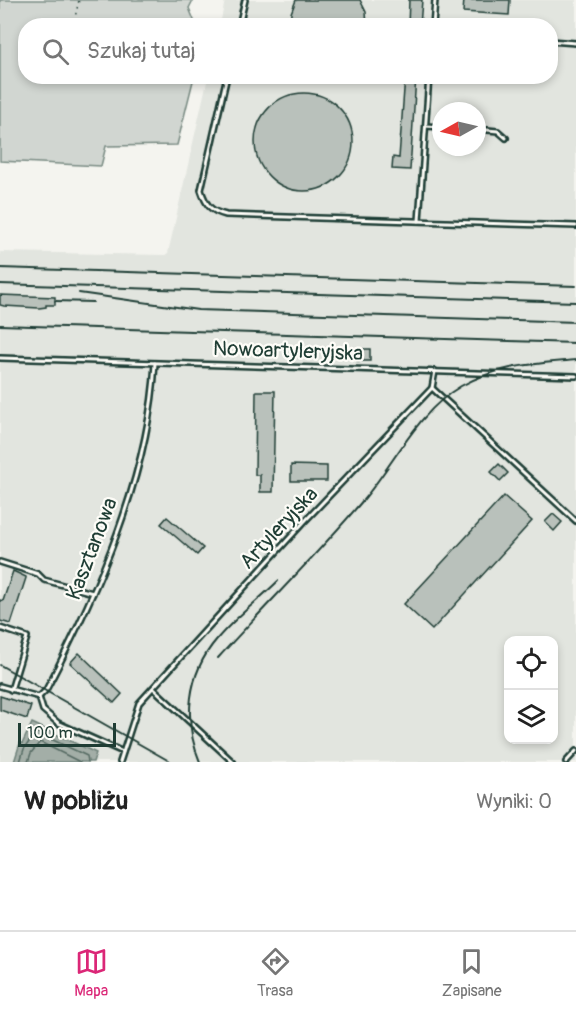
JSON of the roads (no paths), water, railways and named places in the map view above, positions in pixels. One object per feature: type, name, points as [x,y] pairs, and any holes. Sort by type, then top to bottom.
[{"type":"lane","points":[[241,18],[244,0]]},
{"type":"lane","points":[[434,18],[435,0]]},
{"type":"lane","points":[[558,42],[576,43]]},
{"type":"lane","points":[[225,84],[201,190],[206,204],[213,212],[226,215],[576,226]]},
{"type":"lane","points":[[419,221],[429,84]]},
{"type":"lane","points":[[426,126],[432,126]]},
{"type":"lane","points":[[486,130],[498,131],[506,138]]},
{"type":"lane","name":"Nowoartyleryjska","points":[[0,358],[576,376]]},
{"type":"lane","name":"Kasztanowa","points":[[39,697],[46,690],[109,557],[138,465],[150,415],[155,363]]},
{"type":"lane","points":[[435,371],[432,388],[576,521]]},
{"type":"lane","name":"Artyleryjska","points":[[123,752],[139,703],[303,522],[432,388]]},
{"type":"lane","points":[[0,562],[38,574],[44,580],[93,594]]},
{"type":"lane","points":[[0,628],[27,637],[11,690]]},
{"type":"lane","points":[[0,686],[39,697],[43,710],[58,723],[123,752],[120,762]]},
{"type":"lane","points":[[153,688],[233,762]]},
{"type":"lane","points":[[566,762],[576,751]]},
{"type":"water","points":[[32,723],[96,753],[93,762],[14,762],[20,743],[22,744]]},
{"type":"railway","points":[[0,268],[576,286]]},
{"type":"railway","points":[[0,284],[576,302]]},
{"type":"railway","points":[[79,293],[198,310],[576,322]]},
{"type":"railway","points":[[55,301],[93,302]]},
{"type":"railway","points":[[0,325],[576,343]]},
{"type":"railway","points":[[218,658],[364,499],[420,423],[446,397],[475,379],[503,370],[531,364],[576,360]]},
{"type":"railway","points":[[200,762],[191,730],[190,714],[194,682],[199,667],[224,631],[278,581]]},
{"type":"railway","points":[[0,665],[171,762]]}]
